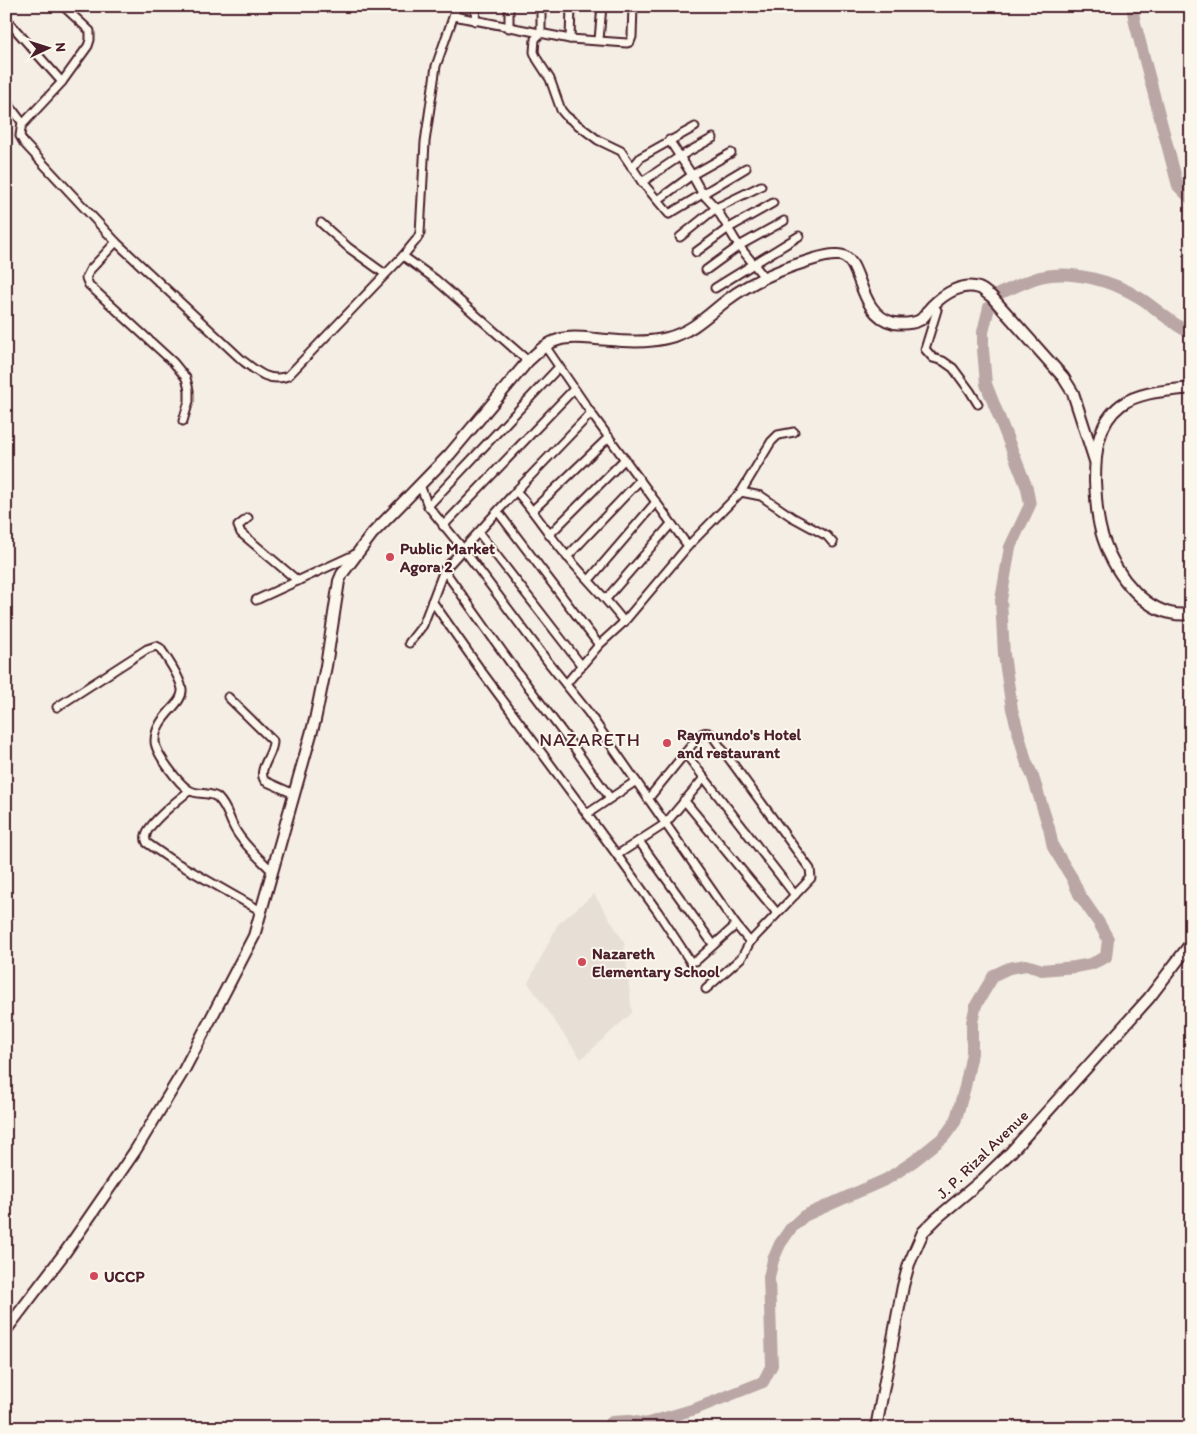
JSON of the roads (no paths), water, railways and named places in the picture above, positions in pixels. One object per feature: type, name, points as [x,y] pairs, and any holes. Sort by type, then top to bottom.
[{"type":"main road","points":[[6,1330],[66,1251],[144,1136],[184,1070],[254,936],[315,720],[326,666],[339,581],[347,566],[372,534],[471,430],[528,361],[545,346],[567,338],[650,341],[668,338],[700,323],[728,299],[777,270],[827,255],[839,254],[846,256],[852,262],[866,299],[872,309],[882,318],[894,323],[916,322],[921,319],[932,305],[960,286],[979,288],[991,296],[1063,377],[1073,393],[1095,461]]},
{"type":"main road","points":[[1191,388],[1135,397],[1122,404],[1111,414],[1104,425],[1095,461],[1099,521],[1103,538],[1119,570],[1134,591],[1156,608],[1176,614],[1191,614]]},
{"type":"main road","name":"J. P. Rizal Avenue","points":[[876,1428],[905,1279],[915,1247],[923,1232],[1011,1152],[1149,998],[1191,943]]},
{"type":"street","points":[[22,125],[62,82],[88,46],[91,35],[87,27],[63,6]]},
{"type":"street","points":[[6,101],[20,119],[22,125],[20,136],[24,143],[116,242],[242,360],[260,373],[276,379],[288,376],[417,240],[420,233],[425,142],[436,66],[458,6]]},
{"type":"street","points":[[475,21],[476,6]]},
{"type":"street","points":[[509,28],[510,6]]},
{"type":"street","points":[[542,6],[541,33],[536,39],[534,52],[536,59],[550,79],[561,110],[566,116],[598,140],[621,151],[642,182],[669,214],[746,168]]},
{"type":"street","points":[[570,39],[571,6]]},
{"type":"street","points":[[599,40],[602,6]]},
{"type":"street","points":[[454,16],[570,39],[630,42],[632,37],[633,6]]},
{"type":"street","points":[[6,19],[62,82]]},
{"type":"street","points":[[632,168],[641,157],[695,127]]},
{"type":"street","points":[[642,182],[679,157],[713,138]]},
{"type":"street","points":[[669,140],[702,193],[716,208],[739,246],[764,277]]},
{"type":"street","points":[[658,200],[692,175],[731,153]]},
{"type":"street","points":[[680,237],[716,208],[761,186]]},
{"type":"street","points":[[696,252],[728,229],[773,203]]},
{"type":"street","points":[[706,270],[739,246],[784,221]]},
{"type":"street","points":[[321,223],[349,248],[385,274]]},
{"type":"street","points":[[715,288],[799,236]]},
{"type":"street","points":[[116,242],[90,270],[86,278],[89,284],[173,362],[186,378],[189,401],[183,421]]},
{"type":"street","points":[[403,256],[435,279],[528,361]]},
{"type":"street","points":[[932,305],[937,310],[925,349],[933,358],[943,361],[953,368],[978,404]]},
{"type":"street","points":[[545,346],[591,413],[688,546]]},
{"type":"street","points":[[428,506],[559,367]]},
{"type":"street","points":[[443,526],[574,389]]},
{"type":"street","points":[[409,643],[423,625],[444,570],[591,413]]},
{"type":"street","points":[[566,684],[599,645],[624,622],[688,546],[741,492],[771,442],[778,435],[794,432]]},
{"type":"street","points":[[533,510],[609,437]]},
{"type":"street","points":[[549,534],[624,459]]},
{"type":"street","points":[[567,557],[640,480]]},
{"type":"street","points":[[420,485],[428,506],[588,712],[736,926],[750,942]]},
{"type":"street","points":[[516,491],[533,510],[567,557],[606,599],[624,622]]},
{"type":"street","points":[[741,492],[761,496],[792,517],[827,536],[833,543]]},
{"type":"street","points":[[589,580],[656,502]]},
{"type":"street","points":[[498,512],[599,645]]},
{"type":"street","points":[[248,518],[238,526],[241,533],[298,580]]},
{"type":"street","points":[[606,599],[672,524]]},
{"type":"street","points":[[479,533],[582,666]]},
{"type":"street","points":[[256,600],[356,554]]},
{"type":"street","points":[[444,570],[512,666],[610,798]]},
{"type":"street","points":[[432,601],[658,912],[690,961],[696,961],[736,926]]},
{"type":"street","points":[[57,707],[147,649],[156,646],[160,648],[179,681],[182,693],[180,700],[160,721],[156,733],[156,745],[164,761],[189,790],[206,793],[218,798],[230,816],[236,832],[272,871]]},
{"type":"street","points":[[228,697],[273,741],[272,750],[262,774],[262,779],[294,794]]},
{"type":"street","points":[[648,799],[702,733],[708,732],[810,869],[811,878],[750,942],[742,957],[706,989]]},
{"type":"street","points":[[685,753],[795,895]]},
{"type":"street","points":[[617,855],[665,824],[704,778]]},
{"type":"street","points":[[587,814],[636,781]]},
{"type":"street","points":[[189,790],[149,828],[146,835],[147,843],[170,859],[261,911]]},
{"type":"street","points":[[684,800],[777,913]]},
{"type":"street","points":[[639,841],[714,944]]},
{"type":"waterway","points":[[1132,6],[1178,186],[1191,199]]},
{"type":"waterway","points":[[1000,293],[1040,277],[1052,275],[1092,278],[1129,292],[1147,302],[1178,326],[1191,333]]},
{"type":"waterway","points":[[605,1428],[612,1422],[629,1421],[645,1424],[695,1409],[763,1382],[772,1365],[769,1277],[773,1260],[780,1244],[791,1228],[804,1216],[887,1179],[914,1161],[944,1137],[955,1122],[965,1087],[972,1053],[972,1022],[976,1005],[994,975],[1009,968],[1026,965],[1042,970],[1075,967],[1091,964],[1106,957],[1108,939],[1079,894],[1072,878],[1053,847],[1049,828],[1026,761],[1012,709],[1004,655],[1001,600],[1010,547],[1030,505],[1027,488],[986,384],[983,332],[989,307]]},
{"type":"place","name":"Public Market Agora 2","points":[[390,557]]},
{"type":"place","name":"Raymundo's Hotel and restaurant","points":[[667,743]]},
{"type":"place","name":"Nazareth Elementary School","points":[[582,962]]},
{"type":"place","name":"UCCP","points":[[94,1276]]},
{"type":"district","name":"NAZARETH","points":[[590,739]]}]
